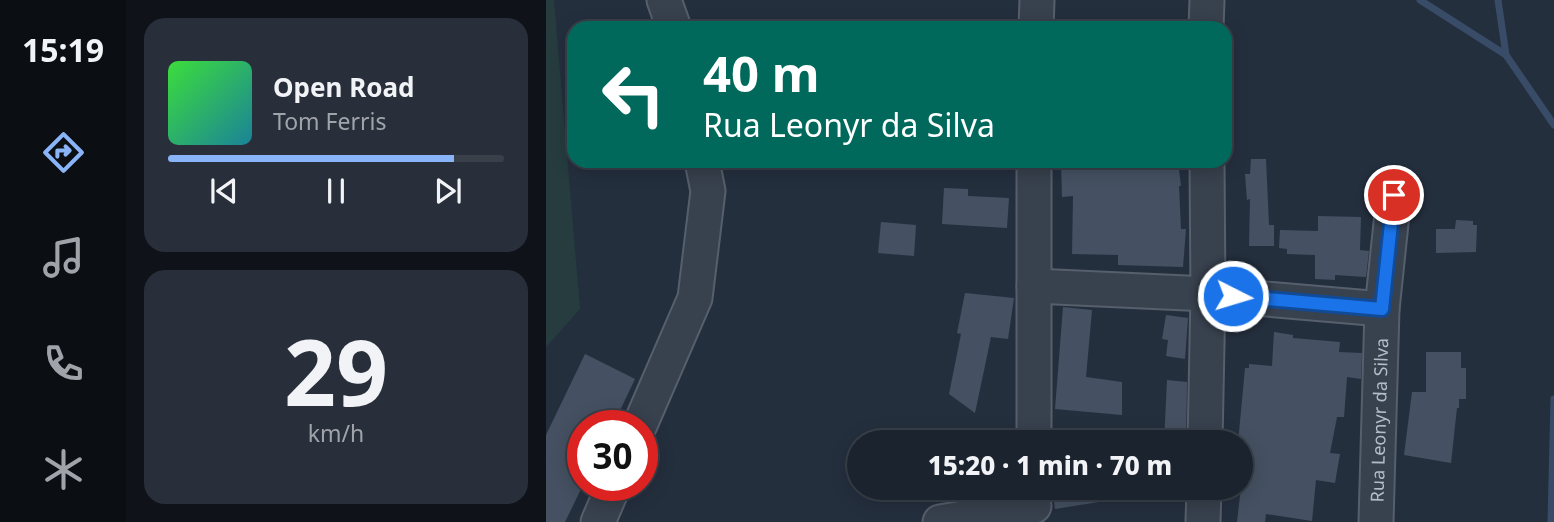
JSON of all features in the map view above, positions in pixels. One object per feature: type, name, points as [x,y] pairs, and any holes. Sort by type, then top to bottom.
[{"type":"street","points":[[664,0],[672,21]]},
{"type":"street","points":[[1036,21],[1037,0]]},
{"type":"street","points":[[1206,21],[1207,0]]},
{"type":"street","points":[[646,410],[695,298],[708,191],[703,168]]},
{"type":"street","points":[[1034,168],[1034,430]]},
{"type":"street","points":[[1205,430],[1207,168]]},
{"type":"street","name":"Rua Leonyr da Silva","points":[[1376,522],[1382,309],[1394,195]]},
{"type":"street","points":[[1034,286],[1208,294],[1382,309]]},
{"type":"street","points":[[1203,522],[1204,500]]},
{"type":"street","points":[[598,522],[607,501]]},
{"type":"street","points":[[940,522],[1033,505]]},
{"type":"green space","points":[[546,0],[554,0],[580,309],[546,347]]},
{"type":"building","points":[[1251,159],[1266,159],[1269,225],[1274,225],[1274,246],[1249,246],[1250,199],[1247,200],[1245,174],[1250,174]]},
{"type":"building","points":[[1061,168],[1179,168],[1181,229],[1186,229],[1183,267],[1118,265],[1118,255],[1072,254],[1073,196],[1062,197]]},
{"type":"building","points":[[944,188],[968,189],[968,196],[1009,198],[1007,228],[942,224]]},
{"type":"building","points":[[1318,216],[1361,217],[1360,250],[1369,251],[1366,277],[1335,275],[1335,280],[1315,279],[1315,255],[1287,254],[1287,249],[1279,248],[1280,230],[1318,231]]},
{"type":"building","points":[[1456,220],[1473,221],[1473,225],[1477,225],[1476,252],[1436,253],[1436,229],[1455,229]]},
{"type":"building","points":[[881,222],[916,225],[914,256],[878,253]]},
{"type":"building","points":[[965,293],[1014,298],[1008,339],[991,337],[975,413],[949,394],[961,334],[957,333]]},
{"type":"building","points":[[1063,307],[1092,310],[1086,377],[1122,382],[1122,415],[1055,409]]},
{"type":"building","points":[[1166,315],[1188,318],[1185,359],[1166,356],[1168,340],[1162,339]]},
{"type":"building","points":[[1274,332],[1293,335],[1293,338],[1340,342],[1339,352],[1362,353],[1361,379],[1347,377],[1344,417],[1337,417],[1330,453],[1340,454],[1335,483],[1316,480],[1312,521],[1266,514],[1265,522],[1237,522],[1240,500],[1253,500],[1253,430],[1239,430],[1245,368],[1249,368],[1249,364],[1272,366]]},
{"type":"building","points":[[1426,352],[1461,352],[1461,368],[1466,368],[1466,399],[1459,399],[1451,463],[1404,455],[1412,392],[1426,392]]},
{"type":"building","points":[[585,354],[635,379],[620,410],[567,410],[567,501],[575,501],[565,522],[546,522],[546,435]]},
{"type":"building","points":[[1167,380],[1187,382],[1186,430],[1165,430]]},
{"type":"building","points":[[1054,500],[1112,500],[1055,509]]},
{"type":"waterway","points":[[1420,0],[1506,55]]},
{"type":"waterway","points":[[1498,0],[1506,55],[1554,125]]},
{"type":"waterway","points":[[1551,522],[1554,399]]},
{"type":"route","points":[[1233,296],[1382,309],[1394,195]]}]
